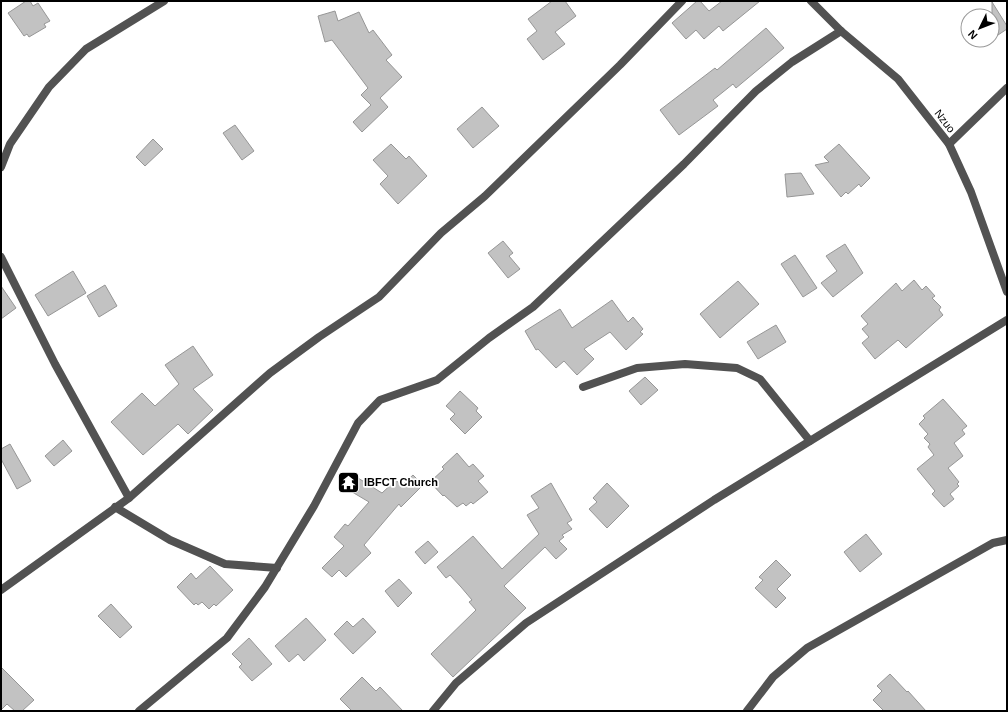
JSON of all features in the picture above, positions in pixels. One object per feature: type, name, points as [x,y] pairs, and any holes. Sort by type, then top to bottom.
[{"type":"street","points":[[1,167],[10,144],[49,87],[86,49],[164,1]]},
{"type":"street","points":[[1,590],[129,498],[270,373],[319,337],[379,297],[441,233],[485,196],[620,65],[682,1]]},
{"type":"street","name":"Nzuo","points":[[811,1],[841,31],[898,79],[949,144],[971,192],[1007,292]]},
{"type":"street","points":[[139,711],[227,638],[265,588],[314,506],[358,423],[380,400],[437,380],[489,338],[533,307],[684,164],[756,90],[792,62],[841,31]]},
{"type":"street","points":[[949,144],[1007,88]]},
{"type":"street","points":[[1,257],[55,364],[129,498]]},
{"type":"street","points":[[432,711],[456,683],[526,623],[714,500],[1007,320]]},
{"type":"street","points":[[583,388],[637,368],[685,364],[737,368],[760,379],[810,441]]},
{"type":"street","points":[[115,507],[170,540],[225,564],[277,568]]},
{"type":"street","points":[[747,711],[773,677],[808,648],[993,543],[1007,540]]},
{"type":"building","points":[[26,1],[30,1],[33,6],[38,3],[50,21],[44,24],[46,27],[29,37],[27,34],[24,36],[8,13]]},
{"type":"building","points":[[552,1],[565,1],[576,16],[555,32],[565,44],[543,60],[527,39],[537,31],[528,19]]},
{"type":"building","points":[[697,1],[700,1],[709,11],[722,1],[760,1],[723,31],[719,26],[704,39],[696,30],[686,39],[672,23]]},
{"type":"building","points":[[992,2],[996,8],[992,8]]},
{"type":"building","points":[[335,11],[338,21],[359,12],[369,33],[373,30],[392,55],[386,60],[402,77],[380,98],[388,107],[362,132],[353,122],[371,105],[361,95],[368,88],[332,40],[325,42],[318,16]]},
{"type":"building","points":[[1000,15],[1007,26],[1007,29],[1000,34]]},
{"type":"building","points":[[766,28],[784,48],[736,88],[733,84],[713,100],[718,106],[679,135],[660,110],[715,68],[717,70]]},
{"type":"building","points":[[482,107],[499,126],[473,148],[457,129]]},
{"type":"building","points":[[235,125],[254,151],[242,160],[223,133]]},
{"type":"building","points":[[153,139],[163,149],[145,166],[136,157]]},
{"type":"building","points":[[391,144],[406,159],[409,156],[427,176],[398,204],[380,184],[388,176],[373,160]]},
{"type":"building","points":[[839,144],[870,178],[861,187],[859,184],[848,194],[846,192],[841,197],[815,165],[829,162],[824,157]]},
{"type":"building","points":[[801,173],[814,194],[787,197],[785,174]]},
{"type":"building","points":[[503,241],[513,253],[509,256],[520,269],[508,278],[488,253]]},
{"type":"building","points":[[845,244],[863,273],[833,297],[821,283],[837,271],[826,256]]},
{"type":"building","points":[[795,255],[817,288],[803,297],[781,264]]},
{"type":"building","points":[[73,271],[86,293],[48,316],[35,295]]},
{"type":"building","points":[[914,280],[922,290],[926,286],[935,296],[932,298],[941,307],[939,310],[943,315],[906,348],[898,340],[875,359],[862,343],[869,337],[862,329],[868,324],[861,316],[896,283],[902,291]]},
{"type":"building","points":[[738,281],[759,304],[720,338],[700,314]]},
{"type":"building","points":[[105,285],[117,306],[99,317],[87,296]]},
{"type":"building","points":[[1,286],[16,308],[1,319]]},
{"type":"building","points":[[612,300],[628,322],[633,317],[643,329],[640,332],[643,334],[626,350],[610,332],[584,349],[594,359],[577,375],[564,361],[556,368],[538,349],[536,350],[525,331],[560,309],[572,328]]},
{"type":"building","points":[[776,325],[786,342],[758,359],[747,342]]},
{"type":"building","points":[[193,346],[213,375],[193,389],[213,410],[188,434],[178,424],[143,455],[111,422],[142,393],[155,406],[179,384],[165,365]]},
{"type":"building","points":[[645,377],[658,390],[641,405],[629,391]]},
{"type":"building","points":[[460,391],[478,408],[476,411],[482,417],[465,434],[450,419],[455,414],[446,406]]},
{"type":"building","points":[[943,399],[967,426],[962,430],[965,434],[954,443],[963,456],[948,468],[959,482],[957,484],[959,486],[950,494],[954,499],[944,507],[932,494],[935,491],[917,469],[934,455],[928,447],[930,444],[924,438],[928,434],[919,424],[925,418],[923,416]]},
{"type":"building","points":[[63,440],[72,451],[54,466],[45,456]]},
{"type":"building","points":[[10,444],[31,481],[17,489],[1,459],[1,449]]},
{"type":"building","points":[[457,453],[469,467],[473,464],[484,476],[478,481],[488,492],[473,504],[471,502],[466,506],[463,503],[457,507],[444,495],[443,496],[430,482],[444,469],[442,467]]},
{"type":"building","points":[[350,473],[382,493],[396,480],[401,486],[413,475],[423,485],[401,507],[399,504],[364,545],[371,553],[346,577],[339,570],[332,577],[322,568],[344,546],[334,537],[345,524],[348,526],[369,502],[342,486]]},
{"type":"building","points":[[551,483],[572,520],[567,523],[572,529],[562,535],[564,537],[559,541],[567,549],[556,559],[545,547],[504,586],[526,608],[453,677],[431,654],[476,610],[469,602],[472,600],[461,587],[450,575],[446,578],[437,567],[473,536],[502,569],[539,534],[527,515],[539,508],[531,496]]},
{"type":"building","points":[[607,483],[629,506],[607,528],[589,509],[597,502],[593,498]]},
{"type":"building","points":[[866,534],[882,554],[860,572],[844,552]]},
{"type":"building","points":[[428,541],[438,552],[425,564],[415,552]]},
{"type":"building","points":[[776,560],[791,575],[777,589],[786,598],[776,608],[755,588],[763,580],[759,577]]},
{"type":"building","points":[[210,566],[233,590],[216,606],[214,604],[209,609],[202,602],[198,605],[196,603],[194,605],[177,587],[191,573],[196,579]]},
{"type":"building","points":[[399,579],[412,593],[398,607],[385,591]]},
{"type":"building","points":[[111,604],[132,627],[120,638],[98,616]]},
{"type":"building","points":[[306,618],[326,640],[304,661],[298,654],[289,662],[275,646]]},
{"type":"building","points":[[363,618],[376,632],[353,654],[334,634],[347,621],[353,627]]},
{"type":"building","points":[[249,638],[272,664],[252,681],[239,667],[242,664],[232,654]]},
{"type":"building","points":[[1,667],[34,700],[22,711],[15,711],[7,704],[1,710]]},
{"type":"building","points":[[890,674],[926,711],[884,711],[873,700],[882,691],[877,686]]},
{"type":"building","points":[[362,677],[376,691],[380,687],[403,711],[352,711],[340,699]]},
{"type":"place","name":"IBFCT Church","points":[[348,482]]}]
